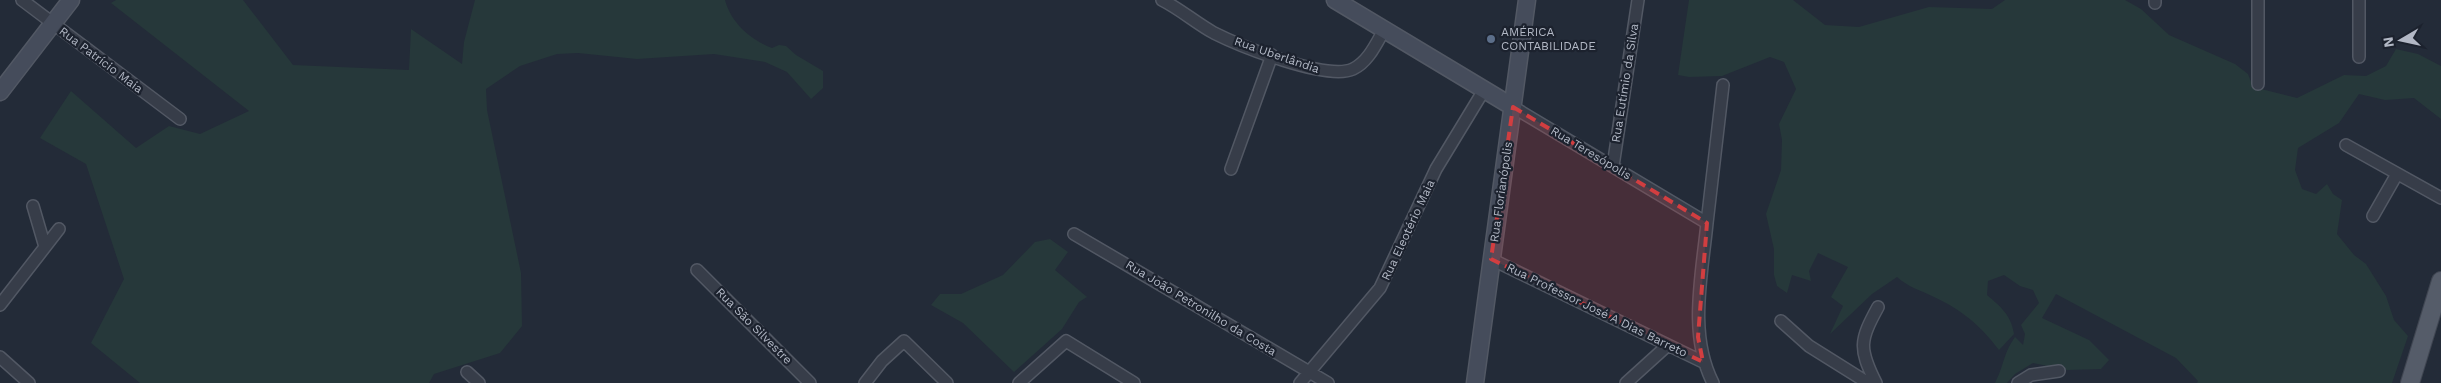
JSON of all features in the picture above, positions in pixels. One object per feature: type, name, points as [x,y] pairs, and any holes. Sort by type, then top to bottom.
[{"type":"main road","points":[[0,92],[71,0]]},
{"type":"main road","name":"Rua Teresópolis","points":[[1335,0],[1513,107]]},
{"type":"main road","name":"Rua Florianópolis","points":[[1475,383],[1527,0]]},
{"type":"main road","points":[[2410,383],[2441,281]]},
{"type":"street","name":"Rua Patrício Maia","points":[[22,0],[180,119]]},
{"type":"street","name":"Rua Uberlândia","points":[[1162,0],[1216,34],[1310,68],[1326,71],[1347,71],[1359,65],[1368,56],[1384,30]]},
{"type":"street","name":"Rua Eutímio da Silva","points":[[1612,166],[1638,0]]},
{"type":"street","points":[[2258,0],[2258,84]]},
{"type":"street","points":[[2359,0],[2359,57]]},
{"type":"street","points":[[1231,169],[1272,55]]},
{"type":"street","points":[[1713,383],[1703,362],[1698,337],[1707,222],[1723,86]]},
{"type":"street","name":"Rua Eleotério Maia","points":[[1300,383],[1380,288],[1436,168],[1484,90]]},
{"type":"street","name":"Rua Teresópolis","points":[[1513,107],[1707,222]]},
{"type":"street","points":[[2346,145],[2441,198]]},
{"type":"street","points":[[2373,216],[2397,174]]},
{"type":"street","points":[[32,206],[46,248]]},
{"type":"street","points":[[0,305],[59,229]]},
{"type":"street","name":"Rua João Petronilho da Costa","points":[[1074,234],[1328,383]]},
{"type":"street","name":"Rua Professor José A Dias Barreto","points":[[1491,258],[1703,362]]},
{"type":"street","name":"Rua São Silvestre","points":[[698,270],[810,383]]},
{"type":"street","points":[[1876,383],[1869,370],[1862,343],[1863,334],[1878,307]]},
{"type":"street","points":[[1781,321],[1809,346],[1868,383]]},
{"type":"street","points":[[865,383],[882,361],[904,341],[947,383]]},
{"type":"street","points":[[1019,383],[1066,341],[1134,383]]},
{"type":"street","points":[[1626,383],[1668,345]]},
{"type":"street","points":[[0,357],[29,383]]},
{"type":"street","points":[[2018,383],[2031,375],[2059,371]]},
{"type":"street","points":[[467,372],[479,383]]},
{"type":"highlighted area","points":[[1513,107],[1707,223],[1698,337],[1703,362],[1668,345],[1491,259]]},
{"type":"shaded area","points":[[116,0],[243,0],[293,65],[409,70],[411,29],[462,64],[464,42],[475,0],[725,0],[732,16],[749,35],[772,48],[779,45],[786,46],[796,55],[823,71],[823,88],[811,99],[787,72],[765,62],[714,54],[637,59],[578,53],[557,54],[520,66],[486,89],[487,110],[521,273],[522,326],[500,353],[434,374],[429,383],[140,383],[91,343],[124,279],[86,164],[40,138],[71,91],[136,148],[169,126],[200,134],[249,111],[111,3]]},
{"type":"shaded area","points":[[1689,0],[1793,0],[1825,25],[1859,27],[1929,7],[1992,9],[2005,0],[2125,0],[2141,9],[2169,35],[2235,64],[2248,74],[2253,87],[2297,98],[2344,75],[2366,76],[2386,66],[2396,49],[2418,54],[2441,66],[2441,119],[2414,98],[2385,100],[2359,94],[2339,123],[2298,148],[2295,170],[2302,189],[2316,194],[2327,184],[2333,194],[2342,200],[2337,234],[2354,255],[2366,264],[2386,296],[2394,320],[2408,336],[2392,383],[2197,383],[2198,381],[2176,358],[2056,294],[2042,318],[2089,340],[2109,360],[2101,369],[2067,370],[2033,363],[2015,374],[2007,383],[1995,383],[2008,349],[2015,337],[2023,345],[2025,334],[2021,325],[2039,303],[2033,290],[2020,286],[2004,275],[1988,281],[1987,295],[2005,312],[2013,327],[2014,334],[1999,350],[1985,333],[1962,313],[1910,286],[1897,277],[1872,294],[1830,334],[1843,306],[1831,297],[1848,267],[1818,253],[1809,271],[1811,281],[1792,275],[1787,293],[1777,286],[1774,275],[1774,249],[1766,214],[1781,170],[1782,140],[1779,124],[1796,89],[1784,62],[1770,57],[1722,76],[1689,77],[1678,75]]},
{"type":"shaded area","points":[[1050,239],[1068,252],[1055,270],[1087,297],[1079,302],[1062,329],[1014,372],[963,323],[931,305],[940,294],[961,294],[1003,275],[1035,242]]},
{"type":"place","name":"AMÉRICA CONTABILIDADE","points":[[1491,39]]}]
